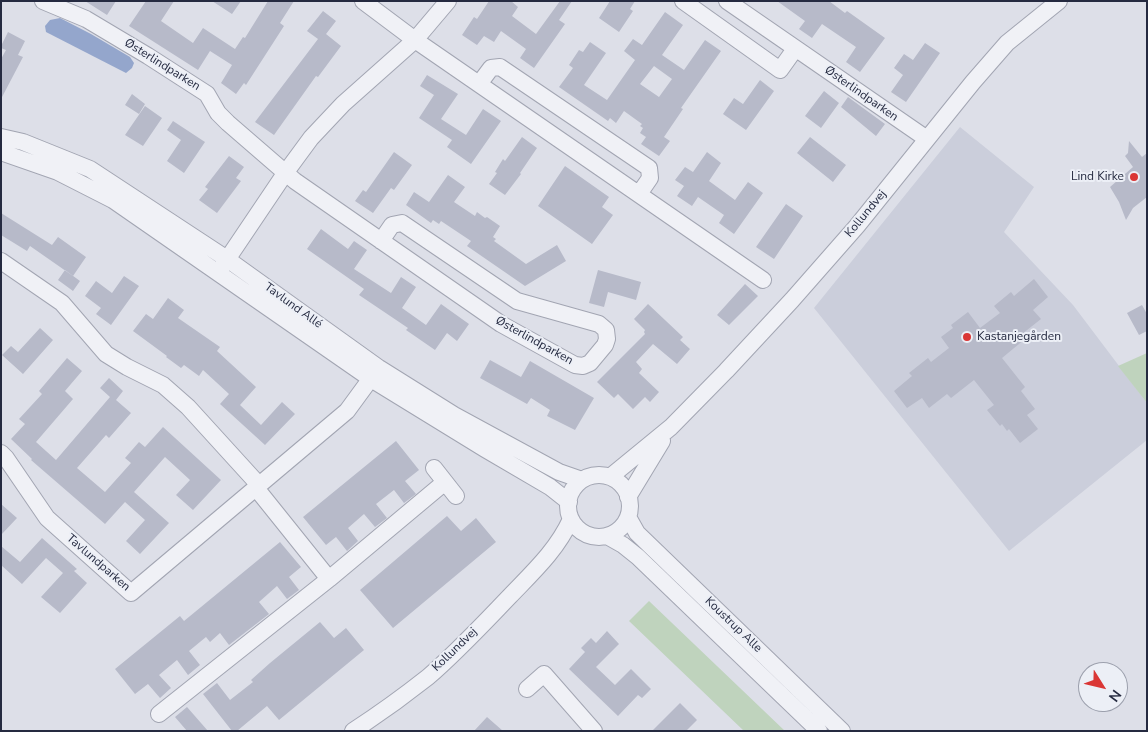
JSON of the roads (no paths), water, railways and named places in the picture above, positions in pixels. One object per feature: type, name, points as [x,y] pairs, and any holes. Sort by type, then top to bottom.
[{"type":"street","name":"Østerlindparken","points":[[43,1],[86,19],[206,94],[228,123],[286,172],[382,241],[501,324],[575,365],[583,366],[590,363],[605,346],[607,339],[606,330],[599,324],[517,301],[402,223],[392,225],[382,241]]},
{"type":"street","points":[[363,1],[415,40],[763,280]]},
{"type":"street","points":[[218,273],[311,138],[343,104],[415,40],[448,1]]},
{"type":"street","points":[[682,1],[780,70],[795,49]]},
{"type":"street","name":"Østerlindparken","points":[[727,1],[927,140]]},
{"type":"street","name":"Kollundvej","points":[[610,477],[671,427],[792,300],[865,217],[973,82],[1007,43],[1059,1]]},
{"type":"street","points":[[479,84],[491,68],[500,67],[640,162],[648,168],[650,178],[639,194]]},
{"type":"street","name":"Tavlund Allé","points":[[1,137],[23,142],[90,169],[227,259],[375,373],[559,472],[582,480]]},
{"type":"street","name":"Tavlund Allé","points":[[1,152],[41,165],[83,183],[113,200],[218,273],[375,373],[485,449],[550,487],[568,502]]},
{"type":"street","points":[[1,261],[62,303],[106,354],[163,385],[188,407],[258,487],[329,579]]},
{"type":"street","name":"Tavlundparken","points":[[1,454],[6,458],[46,518],[131,593],[347,411],[375,373]]},
{"type":"street","name":"Kollundvej","points":[[628,497],[671,427]]},
{"type":"street","points":[[434,468],[456,496]]},
{"type":"street","points":[[596,475],[610,477],[624,488],[630,507],[628,517],[616,532],[598,537],[588,535],[578,529],[571,519],[568,502],[571,494],[582,480],[596,475]]},
{"type":"street","points":[[159,714],[329,579],[445,482]]},
{"type":"street","name":"Koustrup Alle","points":[[628,517],[637,533],[842,731]]},
{"type":"street","name":"Kollundvej","points":[[353,731],[428,676],[466,641],[547,558],[565,534],[571,519]]},
{"type":"street","name":"Kollundvej","points":[[547,558],[572,542],[588,535]]},
{"type":"street","name":"Koustrup Alle","points":[[607,536],[623,545],[638,558],[819,731]]},
{"type":"street","points":[[527,689],[544,674],[594,731]]},
{"type":"water","points":[[60,18],[130,57],[134,63],[132,68],[126,73],[46,32],[45,26],[50,20]]},
{"type":"place","name":"Lind Kirke","points":[[1134,177]]},
{"type":"place","name":"Kastanjegården","points":[[967,337]]}]
